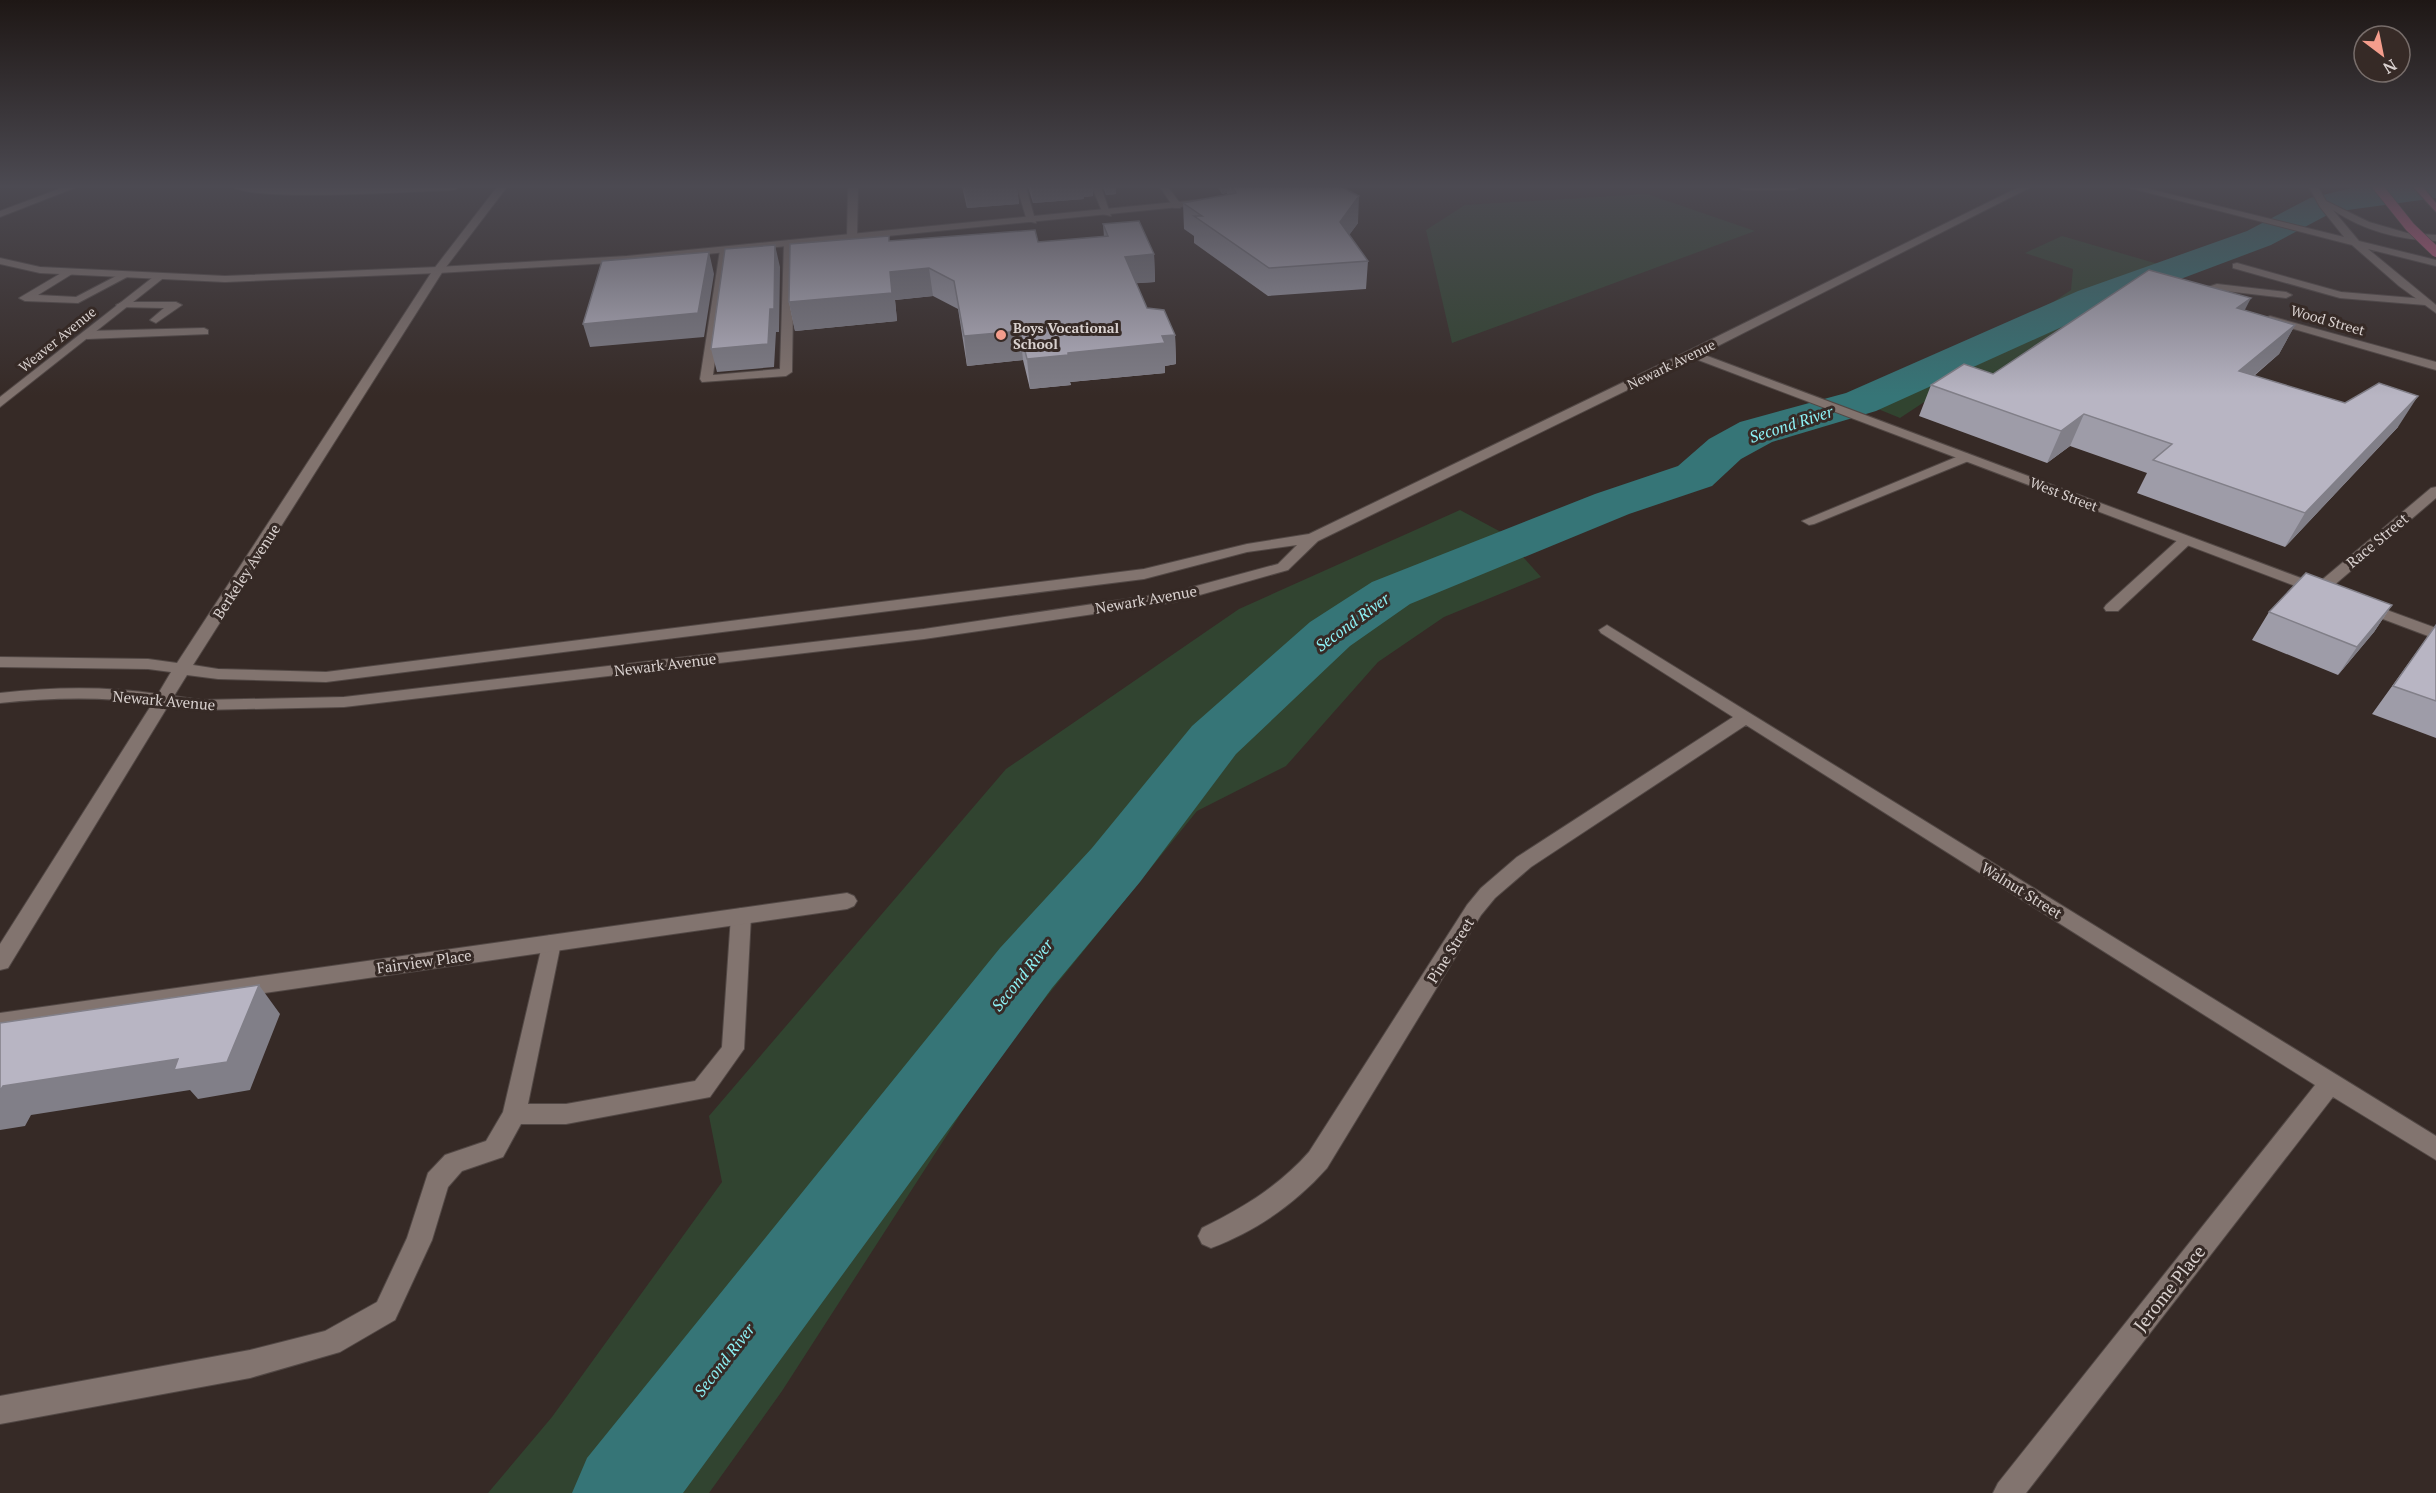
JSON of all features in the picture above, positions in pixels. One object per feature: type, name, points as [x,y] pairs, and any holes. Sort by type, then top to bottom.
[{"type":"street","name":"Berkeley Avenue","points":[[0,962],[182,669],[448,257]]},
{"type":"street","points":[[0,261],[40,270],[124,276],[225,279],[438,270],[652,257]]},
{"type":"street","points":[[724,257],[706,379],[786,372],[789,257]]},
{"type":"street","name":"Newark Avenue","points":[[0,662],[148,664],[219,674],[326,677],[1144,574],[1247,548],[1313,538],[1887,257]]},
{"type":"street","points":[[2374,257],[2436,310]]},
{"type":"street","points":[[2411,257],[2436,263]]},
{"type":"street","points":[[2237,266],[2321,294]]},
{"type":"street","points":[[68,272],[25,298],[78,300],[124,276]]},
{"type":"street","name":"Weaver Avenue","points":[[0,404],[161,276]]},
{"type":"street","points":[[2210,302],[2182,295],[2211,287],[2286,295]]},
{"type":"street","points":[[2242,290],[2426,302]]},
{"type":"street","points":[[122,305],[176,305],[156,320]]},
{"type":"street","name":"Wood Street","points":[[2255,315],[2436,366]]},
{"type":"street","points":[[87,335],[204,332]]},
{"type":"street","name":"West Street","points":[[1692,354],[2436,634]]},
{"type":"street","points":[[1809,521],[1966,457]]},
{"type":"street","name":"Race Street","points":[[2319,590],[2436,491]]},
{"type":"street","name":"Newark Avenue","points":[[0,698],[35,694],[130,695],[201,705],[344,702],[924,634],[1174,597],[1283,567],[1313,538]]},
{"type":"street","points":[[2112,608],[2186,540]]},
{"type":"street","name":"Walnut Street","points":[[1607,630],[2436,1149]]},
{"type":"street","name":"Pine Street","points":[[1211,1236],[1265,1209],[1306,1176],[1474,910],[1488,893],[1524,862],[1746,717]]},
{"type":"street","name":"Fairview Place","points":[[0,1022],[847,901]]},
{"type":"street","points":[[514,1114],[567,1114],[702,1090],[733,1049],[741,916]]},
{"type":"street","points":[[0,1410],[250,1364],[330,1343],[386,1311],[419,1240],[437,1181],[454,1163],[494,1149],[514,1114],[551,943]]},
{"type":"street","name":"Jerome Place","points":[[2008,1493],[2330,1083]]},
{"type":"green space","points":[[1432,257],[1686,257],[1452,343]]},
{"type":"green space","points":[[2036,257],[2133,257],[2158,264],[2125,299],[1973,397],[1947,387],[1900,418],[1861,402],[1986,347],[2071,290],[2073,269]]},
{"type":"green space","points":[[1460,510],[1501,532],[1541,577],[1444,617],[1378,662],[1286,766],[1197,811],[996,1059],[782,1391],[709,1493],[488,1493],[552,1417],[722,1182],[709,1116],[1006,769],[1239,609]]},
{"type":"building","points":[[653,257],[708,257],[698,313],[583,324],[602,261]]},
{"type":"building","points":[[724,257],[775,257],[774,309],[770,309],[768,344],[711,349]]},
{"type":"building","points":[[790,257],[1128,257],[1125,257],[1147,308],[1164,310],[1175,335],[1162,336],[1165,343],[1027,359],[1020,331],[964,336],[954,281],[929,268],[890,272],[892,293],[789,302]]},
{"type":"building","points":[[1253,257],[1365,257],[1368,261],[1269,268]]},
{"type":"building","points":[[2149,270],[2251,298],[2237,308],[2295,325],[2239,371],[2345,403],[2379,383],[2418,396],[2305,513],[2153,460],[2172,444],[2084,414],[2061,431],[1931,385],[1964,364],[1993,374]]},
{"type":"building","points":[[2306,573],[2392,605],[2357,647],[2269,612]]},
{"type":"building","points":[[2436,625],[2436,701],[2393,686]]},
{"type":"building","points":[[259,985],[227,1062],[174,1070],[178,1059],[3,1086],[0,1091],[0,1023]]},
{"type":"waterway","name":"Second River","points":[[622,1493],[1026,968],[1116,865],[1214,740],[1330,634],[1391,593],[1612,504],[1695,476],[1725,449],[1756,432],[1861,402],[2092,299],[2208,257]]},
{"type":"place","name":"Boys Vocational School","points":[[1001,335]]}]
